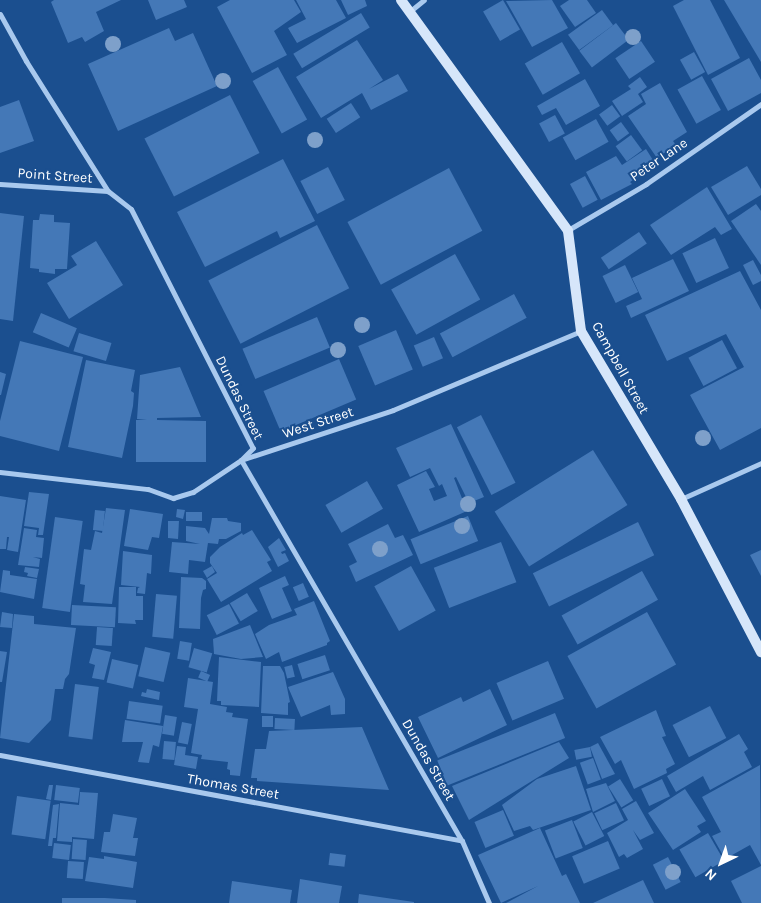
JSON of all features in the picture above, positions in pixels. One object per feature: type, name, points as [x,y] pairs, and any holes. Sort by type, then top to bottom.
[{"type":"main road","name":"Campbell Street","points":[[401,0],[408,13],[568,231],[581,331],[681,499],[761,652]]},
{"type":"street","points":[[408,13],[424,0]]},
{"type":"street","name":"Dundas Street","points":[[0,14],[26,61],[108,191],[131,209],[253,448],[241,460],[462,840],[489,903]]},
{"type":"street","name":"Peter Lane","points":[[568,231],[646,184],[761,104]]},
{"type":"street","name":"Point Street","points":[[0,184],[108,191]]},
{"type":"street","name":"West Street","points":[[0,472],[148,490],[173,498],[193,492],[241,460],[393,410],[581,331]]},
{"type":"street","points":[[681,499],[761,463]]},
{"type":"street","name":"Thomas Street","points":[[0,755],[462,840]]},
{"type":"building","points":[[54,0],[121,0],[96,12],[104,31],[85,42],[82,37],[68,43],[51,2]]},
{"type":"building","points":[[148,0],[184,0],[187,7],[156,20]]},
{"type":"building","points":[[230,0],[294,0],[301,12],[274,31],[287,55],[252,73],[217,7]]},
{"type":"building","points":[[296,0],[336,0],[346,18],[297,43],[288,28],[306,19]]},
{"type":"building","points":[[341,0],[365,0],[367,6],[348,15]]},
{"type":"building","points":[[503,0],[520,29],[500,41],[483,12]]},
{"type":"building","points":[[552,0],[568,28],[532,47],[506,1]]},
{"type":"building","points":[[569,0],[587,0],[596,13],[575,27],[560,6]]},
{"type":"building","points":[[684,0],[710,0],[740,58],[708,75],[673,6]]},
{"type":"building","points":[[724,0],[761,0],[761,62]]},
{"type":"building","points":[[602,10],[613,25],[579,50],[568,35]]},
{"type":"building","points":[[361,13],[370,28],[302,68],[293,54]]},
{"type":"building","points":[[616,23],[629,40],[592,67],[579,51]]},
{"type":"building","points":[[169,28],[175,41],[193,33],[217,86],[118,131],[88,64]]},
{"type":"building","points":[[357,40],[383,80],[369,89],[398,74],[408,91],[371,110],[362,93],[321,118],[296,77]]},
{"type":"building","points":[[641,41],[655,62],[629,79],[615,58]]},
{"type":"building","points":[[562,42],[580,73],[543,95],[525,64]]},
{"type":"building","points":[[694,52],[705,72],[691,80],[680,60]]},
{"type":"building","points":[[749,58],[761,80],[761,93],[728,111],[711,79]]},
{"type":"building","points":[[278,67],[307,119],[282,134],[253,81]]},
{"type":"building","points":[[702,76],[721,110],[696,124],[678,90]]},
{"type":"building","points":[[640,77],[647,87],[638,94],[643,102],[622,116],[612,101],[631,89],[628,86]]},
{"type":"building","points":[[585,79],[600,106],[566,125],[556,108],[542,115],[537,106]]},
{"type":"building","points":[[660,83],[687,132],[673,141],[676,145],[657,158],[628,116],[646,104],[641,94]]},
{"type":"building","points":[[230,95],[260,153],[174,196],[144,139]]},
{"type":"building","points":[[19,100],[34,141],[0,153],[0,107]]},
{"type":"building","points":[[351,103],[360,117],[336,133],[327,119]]},
{"type":"building","points":[[612,105],[620,116],[607,126],[599,114]]},
{"type":"building","points":[[555,115],[565,134],[549,142],[539,123]]},
{"type":"building","points":[[596,119],[609,142],[575,160],[563,137]]},
{"type":"building","points":[[621,122],[629,133],[618,142],[610,130]]},
{"type":"building","points":[[631,135],[642,150],[627,162],[616,146]]},
{"type":"building","points":[[646,149],[656,165],[630,182],[632,184],[601,200],[586,172],[616,156],[622,165]]},
{"type":"building","points":[[283,159],[315,221],[280,238],[277,231],[205,267],[177,212]]},
{"type":"building","points":[[747,166],[761,189],[761,195],[728,215],[711,187]]},
{"type":"building","points":[[328,167],[345,200],[317,214],[300,181]]},
{"type":"building","points":[[449,168],[482,231],[381,285],[347,222]]},
{"type":"building","points":[[585,176],[598,200],[583,208],[570,184]]},
{"type":"building","points":[[707,187],[732,229],[721,235],[715,227],[671,255],[650,225]]},
{"type":"building","points":[[756,204],[761,211],[761,265],[731,221]]},
{"type":"building","points":[[0,213],[24,216],[13,321],[0,319]]},
{"type":"building","points":[[40,214],[54,215],[54,222],[70,223],[67,269],[55,269],[55,274],[39,272],[39,269],[30,268],[33,220],[39,220]]},
{"type":"building","points":[[317,225],[349,288],[241,344],[208,280]]},
{"type":"building","points":[[639,232],[647,244],[609,269],[601,258]]},
{"type":"building","points":[[715,238],[729,268],[696,283],[682,253]]},
{"type":"building","points":[[96,241],[123,285],[69,319],[47,283],[77,265],[71,256]]},
{"type":"building","points":[[455,254],[480,299],[416,335],[391,289]]},
{"type":"building","points":[[673,259],[689,291],[631,318],[626,306],[642,299],[632,278]]},
{"type":"building","points":[[753,260],[761,275],[761,281],[753,285],[743,265]]},
{"type":"building","points":[[625,265],[638,292],[616,303],[603,276]]},
{"type":"building","points":[[740,271],[761,310],[761,428],[720,450],[690,395],[744,367],[726,334],[667,361],[645,315]]},
{"type":"building","points":[[514,294],[527,318],[453,357],[440,333]]},
{"type":"building","points":[[41,313],[77,328],[69,348],[33,332]]},
{"type":"building","points":[[317,317],[330,347],[255,379],[242,349]]},
{"type":"building","points":[[396,330],[413,370],[375,386],[358,346]]},
{"type":"building","points":[[79,333],[112,343],[106,361],[73,351]]},
{"type":"building","points":[[434,337],[443,358],[423,367],[414,346]]},
{"type":"building","points":[[722,340],[737,368],[703,386],[688,358]]},
{"type":"building","points":[[20,341],[83,357],[59,451],[0,436],[0,421]]},
{"type":"building","points":[[339,359],[356,400],[281,432],[264,391]]},
{"type":"building","points":[[86,360],[135,370],[131,391],[134,393],[133,406],[122,458],[68,447]]},
{"type":"building","points":[[180,367],[201,417],[157,418],[157,420],[206,421],[206,462],[136,462],[136,420],[147,420],[137,419],[140,375]]},
{"type":"building","points":[[0,372],[6,374],[1,395],[0,395]]},
{"type":"building","points":[[481,415],[516,483],[491,495],[457,427]]},
{"type":"building","points":[[451,424],[484,497],[469,503],[456,477],[454,478],[467,511],[419,532],[397,485],[426,471],[435,487],[429,489],[434,501],[447,496],[442,484],[439,486],[430,468],[410,477],[396,448]]},
{"type":"building","points":[[593,450],[627,505],[529,567],[495,511]]},
{"type":"building","points":[[367,481],[383,509],[341,533],[325,505]]},
{"type":"building","points":[[29,492],[49,494],[43,535],[38,535],[39,528],[24,526]]},
{"type":"building","points":[[0,496],[26,500],[18,552],[7,550],[9,537],[7,537],[6,549],[0,549]]},
{"type":"building","points":[[106,508],[125,510],[112,604],[83,602],[85,585],[80,584],[84,549],[91,550],[95,531],[102,533]]},
{"type":"building","points":[[130,509],[163,514],[159,538],[152,537],[148,550],[124,546]]},
{"type":"building","points":[[177,509],[185,510],[183,519],[176,517]]},
{"type":"building","points":[[95,510],[105,511],[103,531],[93,530]]},
{"type":"building","points":[[186,512],[202,512],[202,521],[186,521]]},
{"type":"building","points":[[468,516],[478,541],[421,564],[411,539]]},
{"type":"building","points":[[55,517],[83,521],[70,612],[42,608]]},
{"type":"building","points":[[212,518],[227,518],[228,521],[241,523],[241,531],[226,539],[219,539],[218,544],[208,543],[205,562],[189,560],[188,574],[169,572],[172,542],[200,544],[186,541],[186,526],[205,528],[209,534]]},
{"type":"building","points":[[168,521],[179,521],[178,539],[168,538]]},
{"type":"building","points":[[638,522],[654,555],[549,607],[533,573]]},
{"type":"building","points":[[388,524],[395,538],[403,535],[413,555],[356,582],[349,566],[357,562],[348,544]]},
{"type":"building","points":[[24,528],[37,530],[36,537],[44,538],[42,558],[33,557],[40,559],[39,567],[18,565]]},
{"type":"building","points":[[252,530],[271,560],[267,562],[272,571],[221,602],[207,579],[217,573],[210,563],[210,557],[220,547],[242,533],[243,535]]},
{"type":"building","points":[[279,538],[286,550],[281,552],[282,554],[285,553],[289,561],[278,567],[268,547]]},
{"type":"building","points":[[501,542],[516,582],[449,608],[434,568]]},
{"type":"building","points":[[761,550],[761,576],[750,555]]},
{"type":"building","points":[[123,551],[152,555],[151,574],[147,573],[145,594],[137,593],[140,587],[121,585]]},
{"type":"building","points":[[212,566],[215,572],[207,578],[203,571]]},
{"type":"building","points":[[411,566],[436,611],[399,631],[374,586]]},
{"type":"building","points":[[25,567],[39,569],[37,578],[27,576],[28,573],[24,572]]},
{"type":"building","points":[[3,570],[10,571],[10,575],[37,579],[34,599],[0,592]]},
{"type":"building","points":[[642,571],[658,600],[578,644],[562,616]]},
{"type":"building","points":[[285,576],[289,585],[282,588],[292,611],[272,619],[259,588]]},
{"type":"building","points":[[181,577],[202,578],[206,581],[206,589],[203,590],[201,598],[200,629],[179,628]]},
{"type":"building","points":[[303,583],[309,597],[299,601],[293,587]]},
{"type":"building","points":[[119,587],[136,587],[136,596],[143,596],[143,620],[135,620],[136,624],[118,623]]},
{"type":"building","points":[[247,593],[258,611],[241,621],[230,603]]},
{"type":"building","points":[[156,594],[177,596],[173,639],[152,637]]},
{"type":"building","points":[[314,601],[330,641],[327,645],[282,662],[279,652],[266,659],[255,634],[269,625],[297,615],[294,609]]},
{"type":"building","points":[[229,604],[239,624],[217,635],[207,615]]},
{"type":"building","points":[[72,605],[116,607],[115,627],[71,625]]},
{"type":"building","points":[[2,612],[13,614],[12,628],[0,627]]},
{"type":"building","points":[[647,612],[676,664],[596,709],[567,656]]},
{"type":"building","points":[[14,614],[34,616],[34,624],[76,628],[69,674],[65,679],[63,689],[55,689],[51,720],[29,743],[0,738]]},
{"type":"building","points":[[250,625],[263,657],[241,659],[214,654],[213,639]]},
{"type":"building","points":[[97,627],[113,628],[112,646],[96,645]]},
{"type":"building","points":[[180,641],[192,643],[189,661],[177,659]]},
{"type":"building","points":[[145,647],[170,653],[164,682],[138,676]]},
{"type":"building","points":[[93,648],[111,652],[104,680],[92,678],[95,665],[89,663]]},
{"type":"building","points":[[194,648],[212,653],[207,672],[188,667]]},
{"type":"building","points":[[0,651],[7,652],[2,682],[0,682]]},
{"type":"building","points":[[325,655],[330,670],[302,679],[297,664]]},
{"type":"building","points":[[219,657],[261,662],[259,707],[221,705],[221,701],[217,701]]},
{"type":"building","points":[[112,659],[138,665],[133,688],[107,682]]},
{"type":"building","points":[[548,661],[564,699],[512,721],[496,683]]},
{"type":"building","points":[[292,665],[295,677],[287,679],[284,667]]},
{"type":"building","points":[[263,666],[280,666],[284,673],[290,702],[288,703],[288,715],[261,713]]},
{"type":"building","points":[[201,671],[210,675],[207,681],[198,677]]},
{"type":"building","points":[[333,672],[345,699],[345,714],[331,715],[330,705],[301,717],[288,687]]},
{"type":"building","points":[[188,678],[213,682],[210,704],[227,707],[226,712],[233,713],[232,717],[248,719],[240,776],[230,775],[230,770],[227,769],[228,762],[201,759],[202,755],[191,753],[198,709],[184,707]]},
{"type":"building","points":[[75,684],[99,687],[92,740],[69,737]]},
{"type":"building","points":[[147,689],[160,692],[159,700],[141,696],[142,692],[146,693]]},
{"type":"building","points":[[490,689],[507,725],[438,758],[418,717],[461,697],[463,702]]},
{"type":"building","points":[[129,701],[163,706],[160,724],[126,719]]},
{"type":"building","points":[[710,706],[726,738],[689,757],[673,725]]},
{"type":"building","points":[[656,710],[666,736],[662,737],[675,764],[666,769],[667,773],[634,789],[621,760],[615,764],[600,737]]},
{"type":"building","points":[[555,713],[565,738],[447,786],[437,761]]},
{"type":"building","points":[[165,715],[177,717],[174,736],[162,734]]},
{"type":"building","points":[[262,716],[273,716],[273,727],[262,727]]},
{"type":"building","points":[[275,718],[295,719],[294,730],[274,729]]},
{"type":"building","points":[[125,720],[163,726],[159,747],[153,745],[149,763],[138,762],[143,742],[122,742]]},
{"type":"building","points":[[182,722],[192,724],[188,745],[178,743]]},
{"type":"building","points":[[362,727],[389,790],[257,781],[257,778],[251,778],[255,749],[266,749],[269,731]]},
{"type":"building","points":[[739,734],[748,749],[744,752],[752,767],[710,790],[703,776],[676,792],[667,776]]},
{"type":"building","points":[[164,741],[176,742],[174,760],[162,759]]},
{"type":"building","points":[[559,742],[569,758],[469,820],[452,786]]},
{"type":"building","points":[[598,743],[615,774],[602,779],[590,747]]},
{"type":"building","points":[[177,746],[186,747],[185,755],[198,757],[196,769],[174,765]]},
{"type":"building","points":[[590,747],[592,757],[576,760],[574,750]]},
{"type":"building","points":[[593,758],[601,780],[588,784],[580,763]]},
{"type":"building","points":[[760,765],[761,865],[750,845],[725,859],[712,836],[721,832],[702,797]]},
{"type":"building","points":[[576,766],[591,810],[533,830],[530,826],[514,831],[502,805],[537,779]]},
{"type":"building","points":[[620,779],[633,800],[621,808],[608,786]]},
{"type":"building","points":[[662,779],[670,796],[649,806],[641,789]]},
{"type":"building","points":[[606,783],[615,801],[593,812],[586,789]]},
{"type":"building","points":[[49,785],[53,785],[51,800],[46,799]]},
{"type":"building","points":[[56,785],[80,788],[78,803],[54,800]]},
{"type":"building","points":[[685,789],[706,821],[697,826],[701,832],[673,850],[648,813]]},
{"type":"building","points":[[80,792],[98,793],[94,839],[72,837],[72,842],[57,841],[60,803],[79,805]]},
{"type":"building","points":[[17,796],[51,801],[45,839],[12,835]]},
{"type":"building","points":[[636,801],[654,833],[640,840],[633,830],[643,849],[627,858],[624,854],[619,857],[607,833],[628,820],[622,809]]},
{"type":"building","points":[[616,803],[624,820],[602,830],[594,813]]},
{"type":"building","points":[[59,804],[56,838],[53,838],[52,846],[48,846],[53,805]]},
{"type":"building","points":[[503,810],[514,836],[485,848],[474,822]]},
{"type":"building","points":[[592,812],[604,836],[586,846],[573,822]]},
{"type":"building","points":[[113,814],[137,818],[133,838],[138,838],[135,856],[101,852],[104,832],[110,832]]},
{"type":"building","points":[[572,820],[583,848],[556,858],[545,830]]},
{"type":"building","points":[[540,828],[562,876],[566,874],[580,903],[506,903],[538,886],[501,903],[478,855]]},
{"type":"building","points":[[708,833],[724,861],[695,877],[679,850]]},
{"type":"building","points":[[73,839],[87,840],[86,860],[72,859]]},
{"type":"building","points":[[608,841],[620,869],[584,884],[572,856]]},
{"type":"building","points":[[54,843],[71,845],[69,860],[52,858]]},
{"type":"building","points":[[330,853],[346,855],[344,867],[329,865]]},
{"type":"building","points":[[104,856],[137,862],[133,888],[85,881],[89,857],[104,859]]},
{"type":"building","points":[[668,857],[681,882],[666,890],[653,865]]},
{"type":"building","points":[[68,861],[84,862],[83,879],[67,878]]},
{"type":"building","points":[[761,866],[761,903],[742,903],[731,881]]},
{"type":"building","points":[[300,879],[342,886],[339,903],[297,903]]},
{"type":"building","points":[[643,880],[654,903],[593,903]]},
{"type":"building","points":[[232,881],[292,890],[290,903],[229,903]]},
{"type":"building","points":[[359,894],[414,902],[414,903],[358,903]]},
{"type":"building","points":[[62,898],[136,900],[136,903],[62,903]]}]
